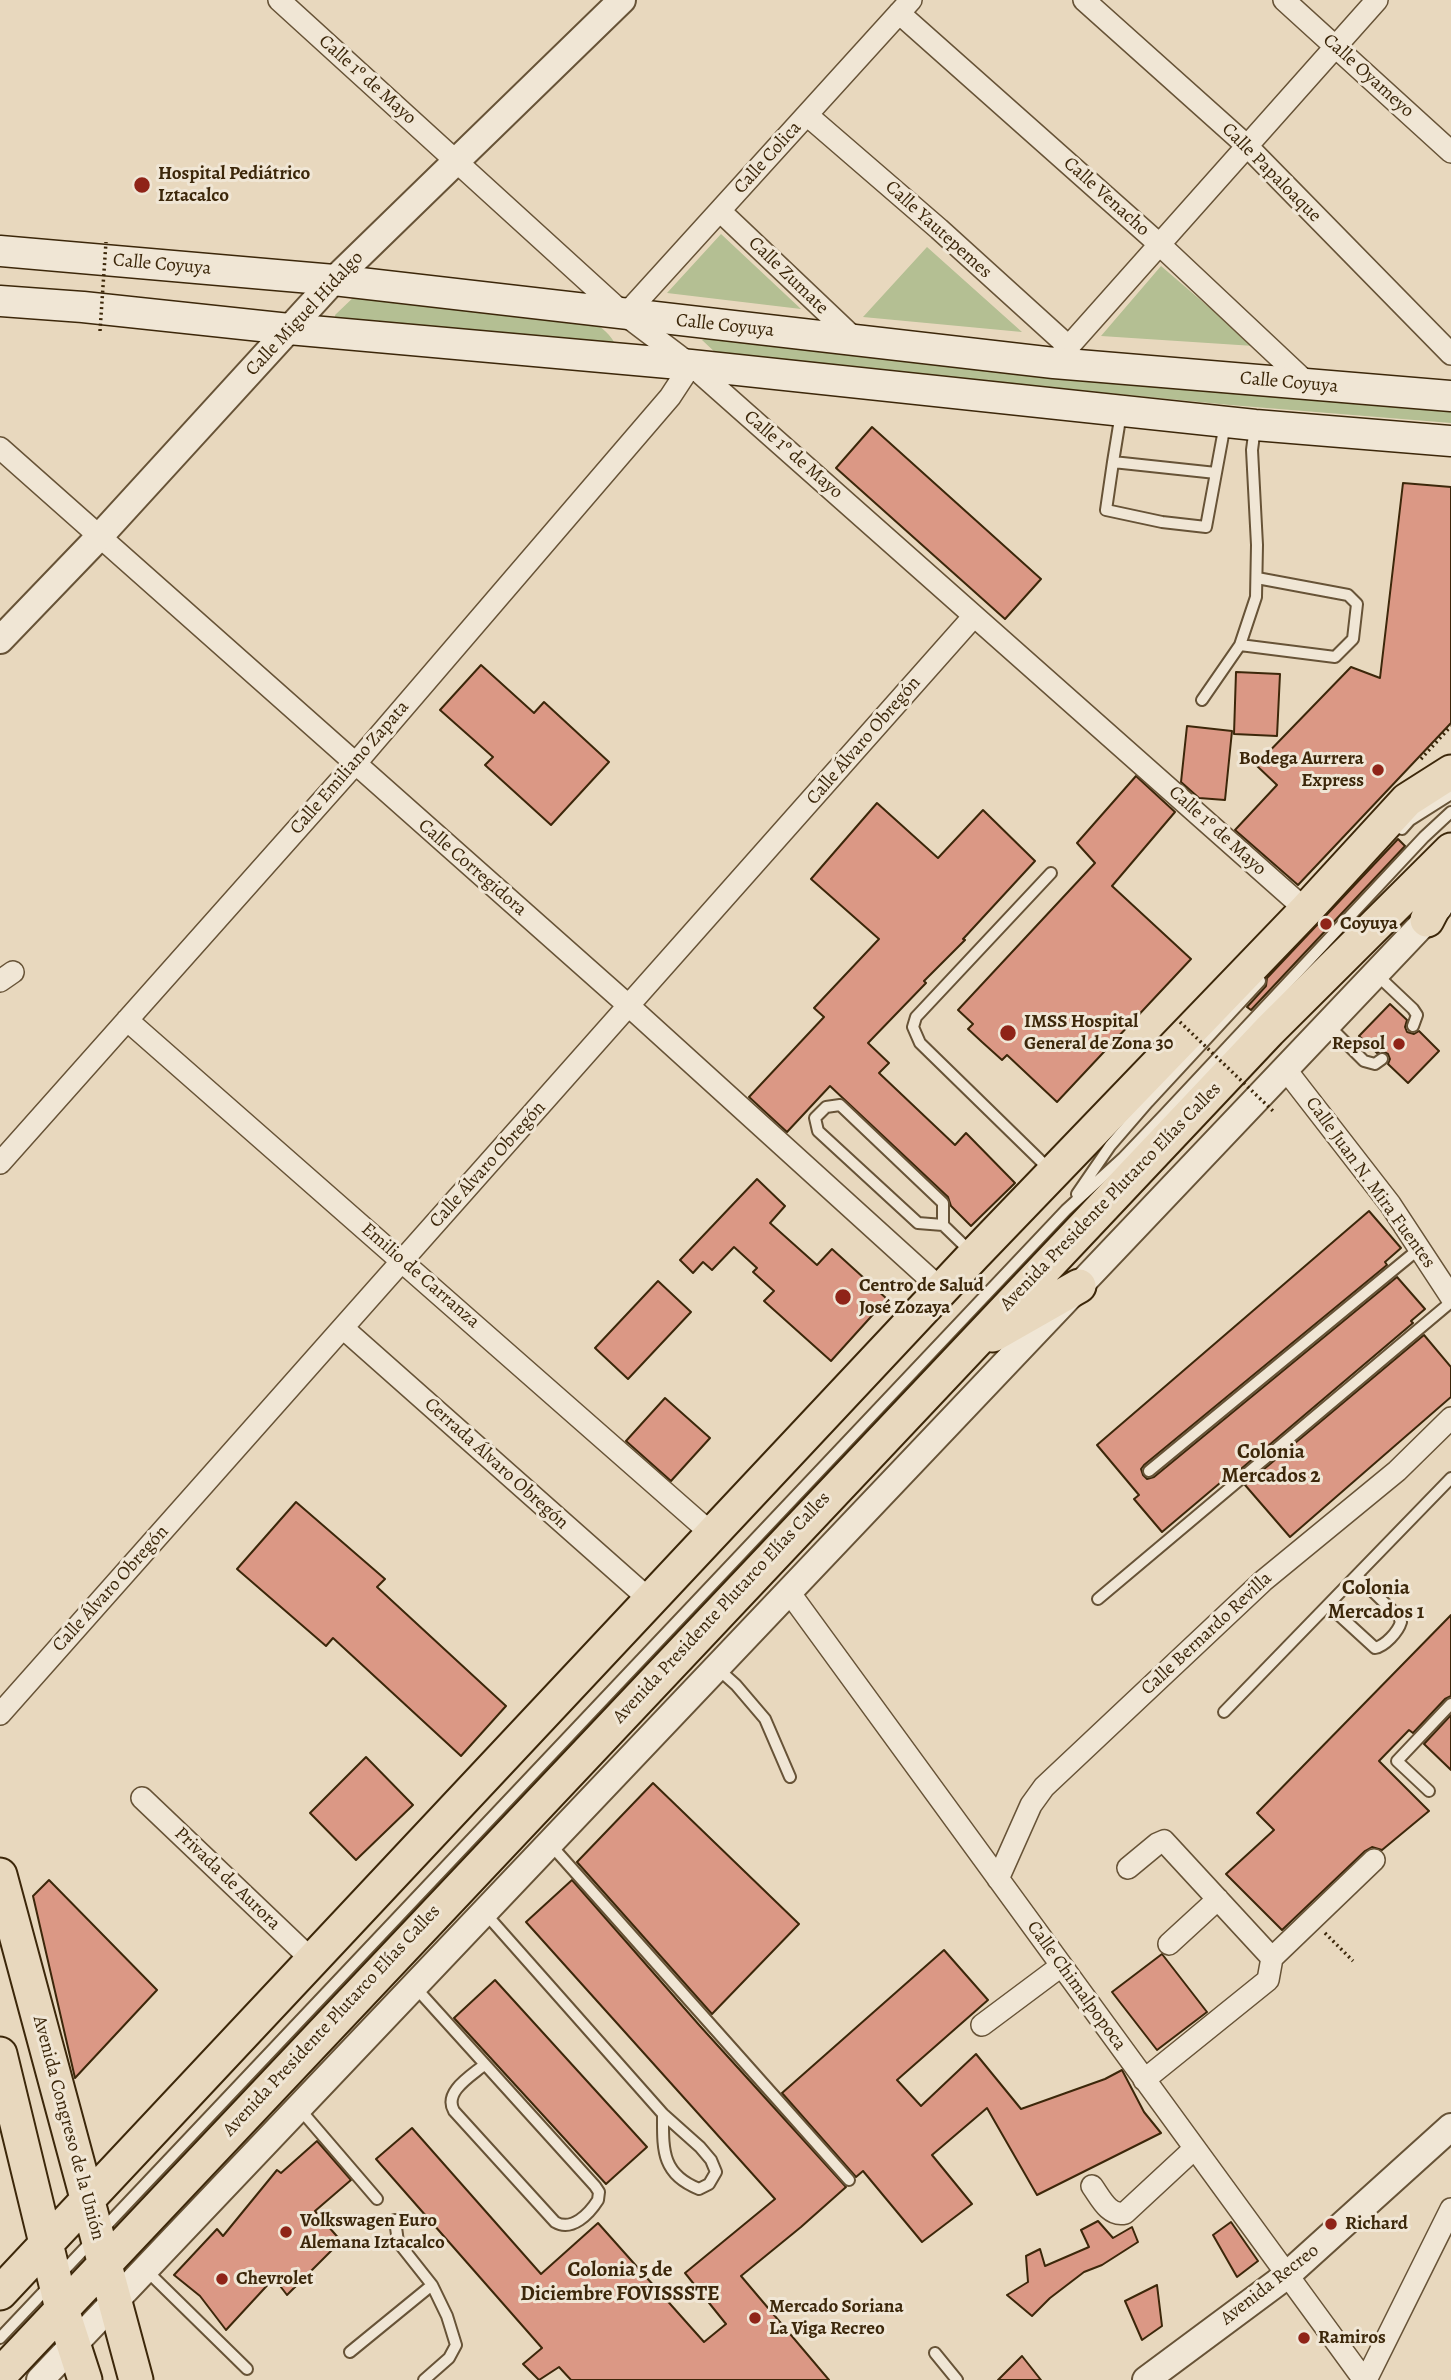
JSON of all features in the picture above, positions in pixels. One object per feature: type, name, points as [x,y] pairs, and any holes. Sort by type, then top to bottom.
[{"type":"main road","name":"Calle Coyuya","points":[[0,251],[334,280],[857,341],[1061,355],[1309,385],[1451,397]]},
{"type":"main road","points":[[0,301],[691,365],[1255,425],[1451,441]]},
{"type":"main road","points":[[0,2293],[974,1255],[1306,910],[1407,800],[1451,772]]},
{"type":"main road","name":"Avenida Presidente Plutarco Elías Calles","points":[[0,2375],[58,2294],[1269,1031],[1451,849]]},
{"type":"main road","points":[[1427,920],[1451,874]]},
{"type":"main road","points":[[964,1352],[1079,1286]]},
{"type":"main road","name":"Avenida Congreso de la Unión","points":[[0,1875],[5,1908],[88,2198],[136,2380]]},
{"type":"main road","points":[[0,2054],[58,2294],[85,2380]]},
{"type":"street","name":"Calle 1º de Mayo","points":[[279,0],[625,315],[691,365],[1306,910]]},
{"type":"street","name":"Calle Miguel Hidalgo","points":[[0,640],[100,536],[334,280],[622,0]]},
{"type":"street","name":"Calle Papaloaque","points":[[1084,0],[1246,145],[1451,354]]},
{"type":"street","name":"Calle Oyameyo","points":[[1284,0],[1451,152]]},
{"type":"street","points":[[1061,355],[1377,0]]},
{"type":"street","name":"Calle Colica","points":[[625,315],[905,7]]},
{"type":"street","name":"Calle Venacho","points":[[905,7],[1309,385]]},
{"type":"street","name":"Calle Yautepemes","points":[[807,115],[939,229],[1061,355]]},
{"type":"street","name":"Calle Zumate","points":[[720,211],[857,341]]},
{"type":"street","name":"Calle Emiliano Zapata","points":[[0,1163],[355,764],[670,397],[691,365]]},
{"type":"street","name":"Calle Corregidora","points":[[0,448],[629,1006],[942,1290]]},
{"type":"street","name":"Calle Álvaro Obregón","points":[[0,1714],[974,616]]},
{"type":"street","points":[[1407,800],[1451,754]]},
{"type":"street","name":"Avenida Presidente Plutarco Elías Calles","points":[[40,2380],[1451,895]]},
{"type":"street","name":"Emilio de Carranza","points":[[127,1020],[712,1534]]},
{"type":"street","name":"Calle Juan N. Mira Fuentes","points":[[1286,1070],[1390,1204],[1451,1300]]},
{"type":"street","name":"Cerrada Álvaro Obregón","points":[[343,1328],[650,1601]]},
{"type":"street","name":"Calle Bernardo Revilla","points":[[998,1879],[1031,1805],[1044,1787],[1263,1581],[1397,1471],[1451,1418]]},
{"type":"street","name":"Calle Chimalpopoca","points":[[789,1592],[1286,2276],[1365,2380]]},
{"type":"street","name":"Privada de Aurora","points":[[142,1798],[312,1960]]},
{"type":"street","points":[[1128,1868],[1164,1841],[1272,1958]]},
{"type":"street","points":[[1144,2080],[1268,1980],[1272,1958],[1374,1860]]},
{"type":"street","points":[[1169,1944],[1218,1899]]},
{"type":"street","points":[[982,2025],[1061,1966]]},
{"type":"street","name":"Avenida Recreo","points":[[1146,2380],[1174,2370],[1286,2276],[1451,2127]]},
{"type":"street","points":[[0,2133],[24,2157]]},
{"type":"street","points":[[1092,2186],[1112,2212],[1119,2215],[1125,2213],[1194,2149]]},
{"type":"street","points":[[1365,2380],[1451,2209]]},
{"type":"lane","points":[[1122,410],[1106,510],[1206,527],[1225,421]]},
{"type":"lane","points":[[1202,700],[1240,645],[1256,597],[1252,450],[1255,425]]},
{"type":"lane","points":[[1113,462],[1216,473]]},
{"type":"lane","points":[[1240,645],[1335,657],[1353,639],[1357,604],[1348,595],[1257,578]]},
{"type":"lane","points":[[1392,841],[1410,821],[1451,794]]},
{"type":"lane","points":[[101,2249],[1066,1210],[1156,1124],[1423,837],[1451,812]]},
{"type":"lane","points":[[1051,873],[916,1017],[913,1027],[920,1043],[1054,1174]]},
{"type":"lane","points":[[1066,1210],[1117,1137],[1270,971]]},
{"type":"lane","points":[[1376,974],[1417,1014],[1417,1021],[1413,1026]]},
{"type":"lane","points":[[1328,1025],[1364,1061],[1375,1064],[1382,1059]]},
{"type":"lane","points":[[943,1224],[943,1203],[840,1105],[826,1107],[816,1118],[818,1131],[918,1223],[943,1224],[974,1255]]},
{"type":"lane","points":[[1149,1471],[1420,1248]]},
{"type":"lane","points":[[1098,1599],[1451,1300]]},
{"type":"lane","points":[[1224,1712],[1451,1478]]},
{"type":"lane","points":[[1328,1605],[1375,1648],[1380,1647],[1401,1622],[1357,1576]]},
{"type":"lane","points":[[717,1668],[736,1685],[765,1719],[790,1777]]},
{"type":"lane","points":[[1429,1791],[1396,1761],[1451,1704]]},
{"type":"lane","points":[[550,1844],[849,2180]]},
{"type":"lane","points":[[485,1913],[663,2114],[711,2160],[716,2172],[709,2185],[699,2189],[688,2184],[666,2162],[663,2148],[663,2114]]},
{"type":"lane","points":[[414,1986],[599,2192],[598,2200],[569,2227],[555,2222],[450,2105],[450,2097],[454,2091],[484,2064]]},
{"type":"lane","points":[[298,2107],[377,2199]]},
{"type":"lane","points":[[395,2220],[398,2242],[432,2285],[447,2316],[456,2345],[449,2358],[424,2380]]},
{"type":"lane","points":[[145,2269],[247,2369]]},
{"type":"lane","points":[[350,2352],[432,2285]]},
{"type":"lane","points":[[0,2338],[58,2294]]},
{"type":"lane","points":[[935,2353],[957,2380]]},
{"type":"path","points":[[100,331],[106,242]]},
{"type":"path","points":[[1180,1022],[1273,1111]]},
{"type":"path","points":[[1311,1919],[1353,1961]]},
{"type":"green space","points":[[721,234],[801,309],[667,293]]},
{"type":"green space","points":[[927,247],[1022,332],[863,317]]},
{"type":"green space","points":[[1161,266],[1254,346],[1101,336]]},
{"type":"green space","points":[[357,294],[591,321],[606,332],[617,347],[336,321],[335,315]]},
{"type":"green space","points":[[711,337],[1451,400],[1451,423],[1230,405],[718,355],[702,340]]},
{"type":"building","points":[[872,427],[1041,579],[1005,619],[836,468]]},
{"type":"building","points":[[1403,483],[1451,487],[1451,723],[1298,885],[1235,830],[1277,785],[1256,765],[1351,667],[1380,678]]},
{"type":"building","points":[[481,665],[534,713],[544,702],[609,762],[551,825],[485,765],[493,757],[440,710]]},
{"type":"building","points":[[1236,672],[1280,674],[1277,736],[1234,734]]},
{"type":"building","points":[[1187,726],[1232,731],[1225,800],[1199,798],[1181,782]]},
{"type":"building","points":[[1136,776],[1175,812],[1112,886],[1191,959],[1057,1102],[1007,1055],[1002,1060],[968,1029],[973,1024],[958,1010],[1095,863],[1077,843]]},
{"type":"building","points":[[877,803],[938,858],[983,810],[1035,861],[963,939],[965,940],[924,981],[926,983],[868,1043],[889,1063],[879,1073],[955,1145],[966,1133],[1015,1183],[971,1226],[951,1206],[948,1197],[830,1086],[787,1132],[749,1097],[824,1017],[814,1008],[879,939],[811,879]]},
{"type":"building","points":[[1398,839],[1405,846],[1251,1010],[1247,1007],[1266,986],[1267,978]]},
{"type":"building","name":"Repsol","points":[[1390,1004],[1407,1020],[1407,1032],[1414,1034],[1419,1031],[1439,1051],[1408,1083],[1388,1064],[1388,1054],[1382,1051],[1377,1053],[1359,1036]]},
{"type":"building","points":[[757,1179],[785,1206],[770,1223],[817,1265],[832,1249],[887,1299],[831,1361],[764,1301],[774,1291],[753,1272],[757,1268],[734,1247],[712,1270],[703,1262],[693,1273],[680,1260]]},
{"type":"building","points":[[1369,1211],[1401,1248],[1385,1262],[1387,1265],[1144,1465],[1141,1469],[1143,1475],[1147,1479],[1154,1477],[1397,1277],[1425,1309],[1411,1321],[1413,1323],[1235,1474],[1233,1472],[1162,1532],[1134,1499],[1139,1495],[1097,1445]]},
{"type":"building","points":[[658,1281],[691,1312],[628,1379],[595,1348]]},
{"type":"building","points":[[1424,1335],[1451,1367],[1451,1397],[1290,1537],[1245,1485]]},
{"type":"building","points":[[665,1398],[710,1438],[671,1481],[626,1441]]},
{"type":"building","points":[[296,1502],[385,1579],[377,1587],[506,1706],[461,1756],[333,1638],[326,1646],[237,1569]]},
{"type":"building","points":[[1451,1615],[1451,1696],[1413,1733],[1409,1730],[1379,1761],[1429,1811],[1382,1850],[1372,1847],[1365,1851],[1282,1930],[1226,1874],[1274,1830],[1257,1813]]},
{"type":"building","points":[[1451,1715],[1451,1770],[1424,1744]]},
{"type":"building","points":[[366,1757],[413,1805],[356,1860],[310,1813]]},
{"type":"building","points":[[653,1783],[799,1924],[712,2014],[577,1862]]},
{"type":"building","points":[[49,1880],[157,1990],[75,2078],[33,1896]]},
{"type":"building","points":[[572,1880],[846,2187],[741,2276],[829,2380],[571,2380],[559,2367],[539,2380],[523,2364],[542,2348],[376,2159],[412,2128],[541,2274],[598,2223],[704,2342],[726,2324],[685,2273],[775,2199],[526,1922]]},
{"type":"building","points":[[944,1950],[988,2000],[897,2080],[921,2106],[976,2054],[1021,2109],[1105,2079],[1122,2070],[1144,2112],[1161,2133],[1037,2195],[987,2108],[932,2155],[972,2204],[922,2242],[863,2171],[856,2177],[782,2093]]},
{"type":"building","points":[[1162,1954],[1207,2012],[1157,2050],[1112,1992]]},
{"type":"building","points":[[495,1980],[647,2147],[606,2184],[454,2018]]},
{"type":"building","points":[[317,2141],[351,2180],[315,2211],[341,2241],[287,2295],[274,2278],[226,2330],[200,2296],[174,2275],[217,2229],[223,2236],[277,2170],[281,2173]]},
{"type":"building","points":[[1098,2221],[1113,2238],[1132,2227],[1138,2242],[1102,2265],[1084,2272],[1050,2298],[1032,2316],[1007,2295],[1028,2282],[1026,2256],[1040,2249],[1045,2266],[1089,2247],[1081,2230]]},
{"type":"building","points":[[1231,2222],[1258,2261],[1237,2277],[1213,2235]]},
{"type":"building","points":[[1157,2285],[1162,2326],[1142,2340],[1125,2301]]},
{"type":"building","points":[[1022,2356],[1041,2380],[998,2380]]},
{"type":"place","name":"Hospital Pediátrico Iztacalco","points":[[142,185]]},
{"type":"place","name":"Bodega Aurrera Express","points":[[1378,770]]},
{"type":"place","name":"Coyuya","points":[[1326,924]]},
{"type":"place","name":"IMSS Hospital General de Zona 30","points":[[1008,1033]]},
{"type":"place","name":"Repsol","points":[[1399,1044]]},
{"type":"place","name":"Centro de Salud José Zozaya","points":[[843,1297]]},
{"type":"place","name":"Richard","points":[[1331,2224]]},
{"type":"place","name":"Volkswagen Euro Alemana Iztacalco","points":[[286,2232]]},
{"type":"place","name":"Chevrolet","points":[[222,2279]]},
{"type":"place","name":"Mercado Soriana La Viga Recreo","points":[[755,2318]]},
{"type":"place","name":"Ramiros","points":[[1304,2338]]},
{"type":"district","name":"Colonia Mercados 2","points":[[1271,1465]]},
{"type":"district","name":"Colonia Mercados 1","points":[[1376,1601]]},
{"type":"district","name":"Colonia 5 de Diciembre FOVISSSTE","points":[[620,2283]]}]
